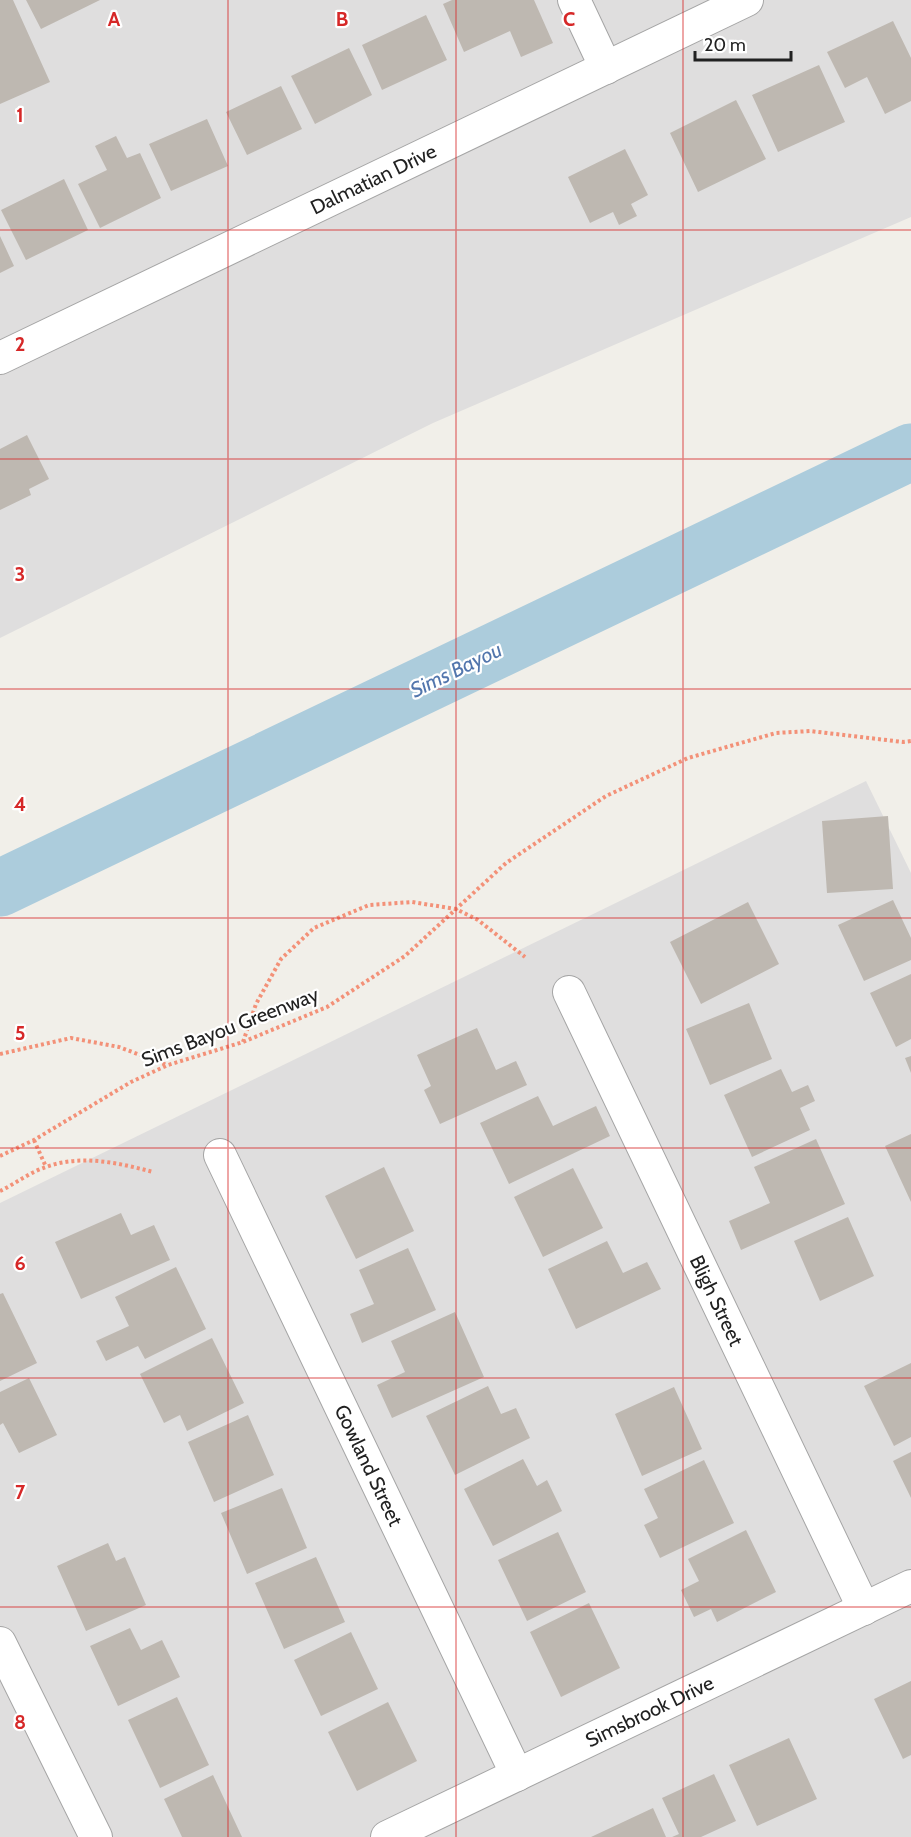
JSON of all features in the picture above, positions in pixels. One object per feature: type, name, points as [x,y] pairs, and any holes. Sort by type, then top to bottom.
[{"type":"street","points":[[574,0],[606,68]]},
{"type":"street","name":"Dalmatian Drive","points":[[0,358],[747,0]]},
{"type":"street","name":"Bligh Street","points":[[569,992],[864,1609]]},
{"type":"street","name":"Gowland Street","points":[[220,1155],[516,1775]]},
{"type":"street","name":"Simsbrook Drive","points":[[387,1837],[911,1586]]},
{"type":"street","points":[[0,1643],[96,1837]]},
{"type":"path","name":"Sims Bayou Greenway","points":[[0,1156],[34,1140],[131,1082],[168,1065],[243,1042],[327,1007],[405,956],[506,863],[606,796],[688,758],[776,733],[810,731],[911,741]]},
{"type":"path","points":[[243,1042],[256,1004],[281,959],[314,928],[369,905],[411,902],[456,909],[478,920],[525,957]]},
{"type":"path","points":[[0,1054],[71,1038],[119,1047],[168,1065]]},
{"type":"path","points":[[34,1140],[46,1167]]},
{"type":"path","points":[[0,1191],[46,1167],[78,1161],[111,1161],[153,1172]]},
{"type":"shaded area","points":[[0,0],[911,0],[911,217],[433,423],[0,638]]},
{"type":"shaded area","points":[[866,781],[911,873],[911,1837],[0,1837],[0,1203]]},
{"type":"building","points":[[0,0],[13,0],[50,82],[0,104]]},
{"type":"building","points":[[26,0],[100,0],[41,29]]},
{"type":"building","points":[[452,0],[534,0],[553,43],[521,57],[510,31],[464,52],[443,4]]},
{"type":"building","points":[[426,15],[447,60],[382,90],[362,45]]},
{"type":"building","points":[[893,21],[911,58],[911,101],[885,114],[867,77],[845,88],[827,52]]},
{"type":"building","points":[[349,48],[372,95],[315,124],[291,76]]},
{"type":"building","points":[[819,65],[845,122],[778,152],[752,95]]},
{"type":"building","points":[[281,86],[302,129],[247,155],[226,112]]},
{"type":"building","points":[[736,100],[766,159],[698,192],[670,133]]},
{"type":"building","points":[[207,119],[228,166],[171,191],[149,144]]},
{"type":"building","points":[[116,136],[127,158],[140,153],[161,198],[100,228],[78,184],[107,170],[95,146]]},
{"type":"building","points":[[625,149],[648,195],[631,204],[637,216],[619,225],[613,212],[590,223],[568,177]]},
{"type":"building","points":[[64,179],[88,230],[26,260],[1,210]]},
{"type":"building","points":[[0,236],[14,266],[0,273]]},
{"type":"building","points":[[27,435],[49,479],[29,489],[31,495],[0,510],[0,449]]},
{"type":"building","points":[[888,816],[893,889],[827,893],[822,821]]},
{"type":"building","points":[[893,900],[911,938],[911,960],[864,981],[838,925]]},
{"type":"building","points":[[748,902],[779,964],[701,1004],[670,942]]},
{"type":"building","points":[[911,974],[911,1039],[896,1047],[870,993]]},
{"type":"building","points":[[749,1003],[772,1059],[710,1085],[686,1029]]},
{"type":"building","points":[[477,1028],[496,1070],[516,1061],[527,1085],[440,1124],[424,1090],[431,1086],[417,1055]]},
{"type":"building","points":[[911,1056],[911,1073],[905,1058]]},
{"type":"building","points":[[781,1069],[792,1092],[808,1085],[815,1101],[800,1108],[810,1130],[752,1157],[724,1095]]},
{"type":"building","points":[[538,1096],[553,1126],[596,1106],[610,1136],[509,1184],[480,1123]]},
{"type":"building","points":[[911,1134],[911,1202],[885,1146]]},
{"type":"building","points":[[816,1139],[845,1204],[741,1250],[729,1221],[770,1203],[754,1167]]},
{"type":"building","points":[[384,1167],[414,1231],[356,1259],[325,1196]]},
{"type":"building","points":[[573,1168],[603,1228],[543,1257],[514,1197]]},
{"type":"building","points":[[121,1213],[131,1235],[154,1225],[170,1260],[81,1299],[55,1242]]},
{"type":"building","points":[[848,1217],[874,1276],[820,1301],[794,1241]]},
{"type":"building","points":[[607,1241],[623,1273],[647,1262],[661,1289],[576,1329],[548,1269]]},
{"type":"building","points":[[408,1248],[436,1310],[362,1343],[350,1314],[374,1304],[359,1270]]},
{"type":"building","points":[[176,1267],[206,1329],[145,1359],[138,1346],[106,1361],[96,1341],[129,1326],[115,1297]]},
{"type":"building","points":[[3,1293],[37,1363],[0,1381],[0,1294]]},
{"type":"building","points":[[455,1312],[484,1377],[392,1418],[377,1385],[405,1372],[391,1341]]},
{"type":"building","points":[[212,1338],[244,1403],[187,1431],[180,1415],[164,1423],[140,1374]]},
{"type":"building","points":[[911,1363],[911,1437],[894,1446],[864,1386]]},
{"type":"building","points":[[29,1378],[57,1435],[19,1453],[3,1423],[0,1425],[0,1392]]},
{"type":"building","points":[[488,1386],[501,1414],[516,1408],[530,1438],[455,1475],[426,1416]]},
{"type":"building","points":[[674,1387],[702,1449],[642,1476],[615,1414]]},
{"type":"building","points":[[248,1415],[274,1475],[214,1502],[188,1442]]},
{"type":"building","points":[[911,1452],[911,1498],[893,1461]]},
{"type":"building","points":[[523,1459],[537,1486],[547,1480],[562,1511],[493,1546],[464,1489]]},
{"type":"building","points":[[704,1460],[734,1523],[660,1558],[644,1525],[658,1518],[644,1489]]},
{"type":"building","points":[[282,1488],[307,1548],[247,1574],[221,1513]]},
{"type":"building","points":[[746,1530],[776,1592],[717,1622],[711,1609],[694,1617],[681,1590],[699,1581],[688,1559]]},
{"type":"building","points":[[558,1532],[586,1592],[527,1621],[498,1560]]},
{"type":"building","points":[[108,1543],[116,1561],[125,1557],[146,1605],[86,1631],[57,1566]]},
{"type":"building","points":[[316,1557],[345,1622],[284,1649],[255,1583]]},
{"type":"building","points":[[589,1603],[620,1668],[561,1697],[530,1632]]},
{"type":"building","points":[[130,1628],[141,1650],[162,1640],[180,1677],[118,1706],[90,1646]]},
{"type":"building","points":[[351,1632],[378,1689],[321,1716],[294,1660]]},
{"type":"building","points":[[911,1681],[911,1755],[903,1759],[874,1699]]},
{"type":"building","points":[[177,1697],[209,1765],[160,1788],[128,1720]]},
{"type":"building","points":[[388,1702],[417,1761],[357,1791],[328,1732]]},
{"type":"building","points":[[789,1738],[817,1799],[757,1826],[729,1765]]},
{"type":"building","points":[[714,1774],[736,1821],[701,1837],[672,1837],[679,1834],[662,1798]]},
{"type":"building","points":[[213,1775],[242,1837],[182,1837],[164,1799]]},
{"type":"building","points":[[653,1808],[666,1837],[591,1837]]},
{"type":"waterway","name":"Sims Bayou","points":[[0,888],[911,452]]}]
